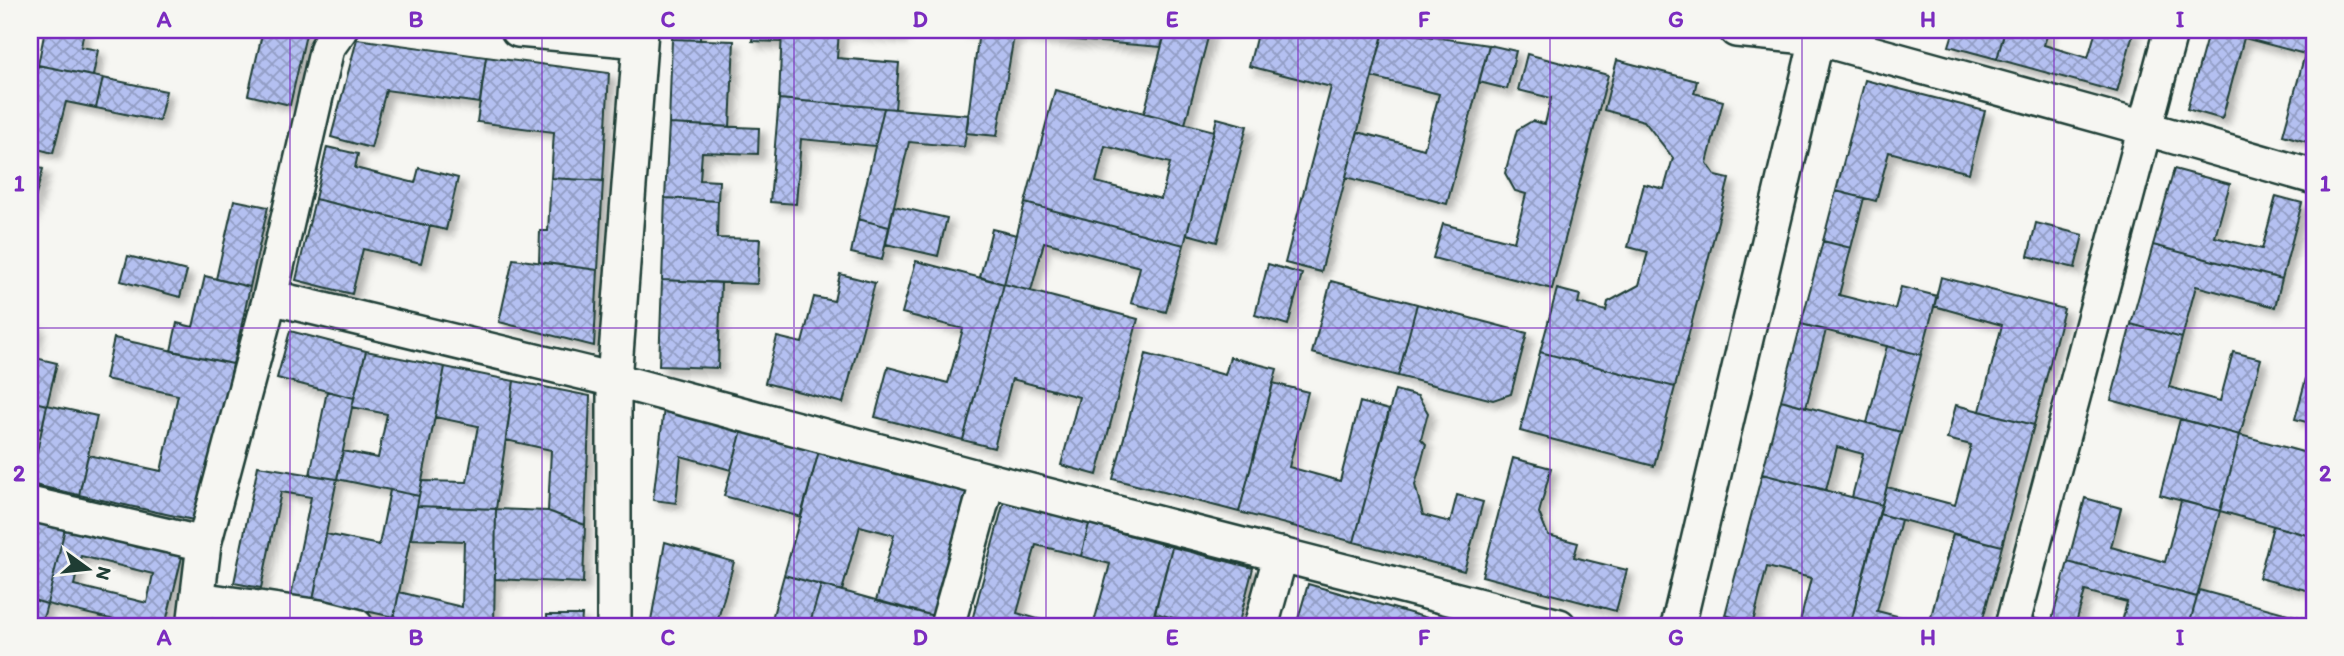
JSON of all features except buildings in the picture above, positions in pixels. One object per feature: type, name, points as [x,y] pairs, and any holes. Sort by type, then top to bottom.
[{"type":"street","points":[[340,30],[327,48],[270,298],[204,544],[196,613],[320,617],[356,626]]},
{"type":"street","points":[[518,30],[641,35],[614,380],[614,626]]},
{"type":"street","points":[[1736,30],[1818,34],[2314,177]]},
{"type":"street","points":[[2012,626],[2171,30]]},
{"type":"street","points":[[1678,626],[1818,34]]},
{"type":"street","points":[[270,298],[614,380],[1538,624]]},
{"type":"street","points":[[947,626],[988,480]]},
{"type":"street","points":[[30,504],[204,544]]},
{"type":"street","points":[[1261,626],[1281,554]]}]
